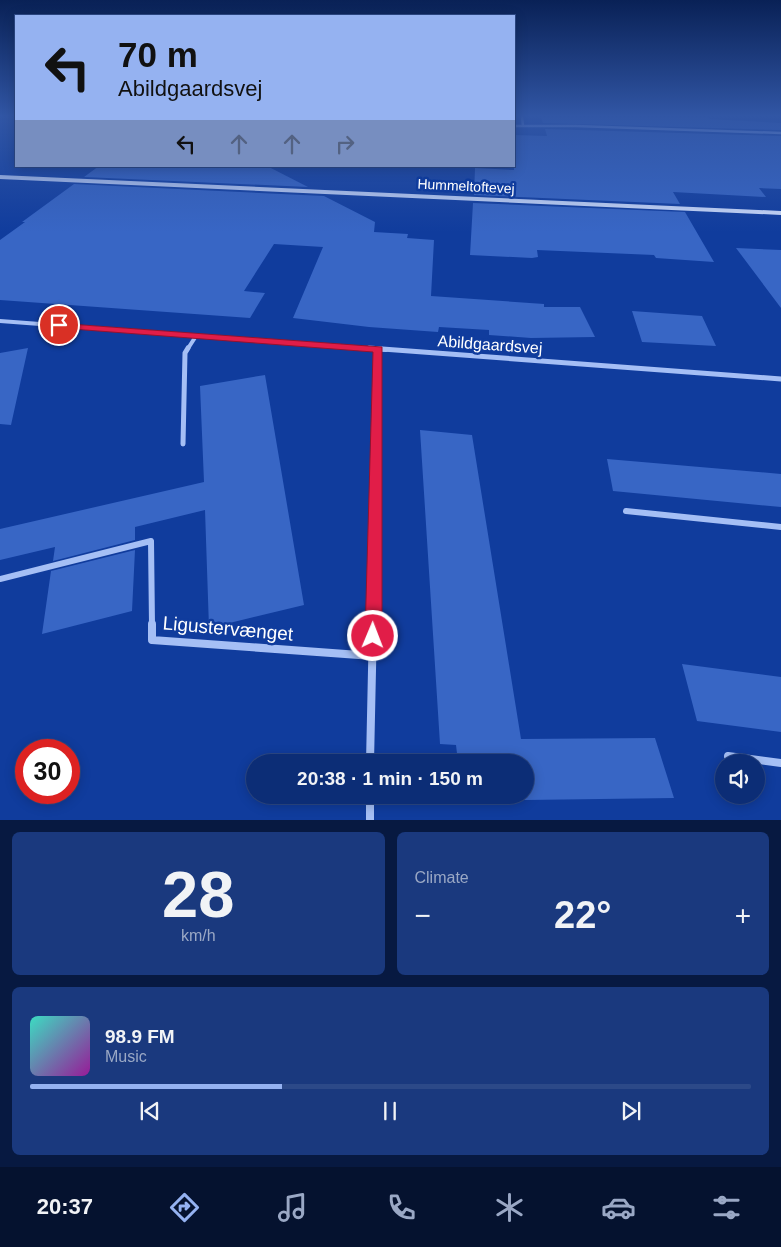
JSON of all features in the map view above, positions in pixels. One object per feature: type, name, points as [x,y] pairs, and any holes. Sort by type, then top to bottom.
[{"type":"street","name":"Hummeltoftevej","points":[[0,177],[781,213]]},
{"type":"street","name":"Abildgaardsvej","points":[[0,321],[781,379]]},
{"type":"street","points":[[184,444],[185,354],[196,336]]},
{"type":"street","points":[[370,754],[378,349]]},
{"type":"street","points":[[626,511],[781,527]]},
{"type":"street","name":"Ligustervænget","points":[[0,579],[151,541],[152,640],[373,656]]},
{"type":"street","points":[[765,761],[781,763]]},
{"type":"street","points":[[370,804],[370,820]]},
{"type":"building","points":[[515,155],[781,155],[781,189],[759,188],[766,197],[673,192],[680,204],[474,195],[475,168],[514,170]]},
{"type":"building","points":[[98,167],[269,167],[308,187],[84,177]]},
{"type":"building","points":[[74,184],[324,196],[375,222],[374,232],[408,234],[407,238],[434,240],[431,296],[544,304],[544,307],[580,307],[595,337],[531,338],[489,335],[489,330],[439,327],[438,332],[369,327],[293,318],[323,247],[274,244],[244,291],[265,293],[250,318],[0,300],[0,240]]},
{"type":"building","points":[[473,203],[685,212],[714,262],[656,258],[654,255],[537,250],[538,257],[532,258],[470,255]]},
{"type":"building","points":[[736,248],[781,250],[781,308]]},
{"type":"building","points":[[632,311],[702,316],[716,346],[642,342]]},
{"type":"building","points":[[28,348],[11,425],[0,424],[0,353]]},
{"type":"building","points":[[265,375],[304,605],[209,628],[205,510],[135,527],[135,540],[53,561],[55,547],[0,560],[0,529],[204,482],[200,386]]},
{"type":"building","points":[[420,430],[472,435],[521,739],[655,738],[674,798],[534,800],[534,754],[457,754],[456,745],[440,744]]},
{"type":"building","points":[[607,459],[781,474],[781,507],[613,491]]},
{"type":"building","points":[[135,550],[132,611],[42,634],[51,571]]},
{"type":"building","points":[[682,664],[781,677],[781,732],[697,721]]},
{"type":"route","points":[[59,325],[378,349],[373,636]]}]
